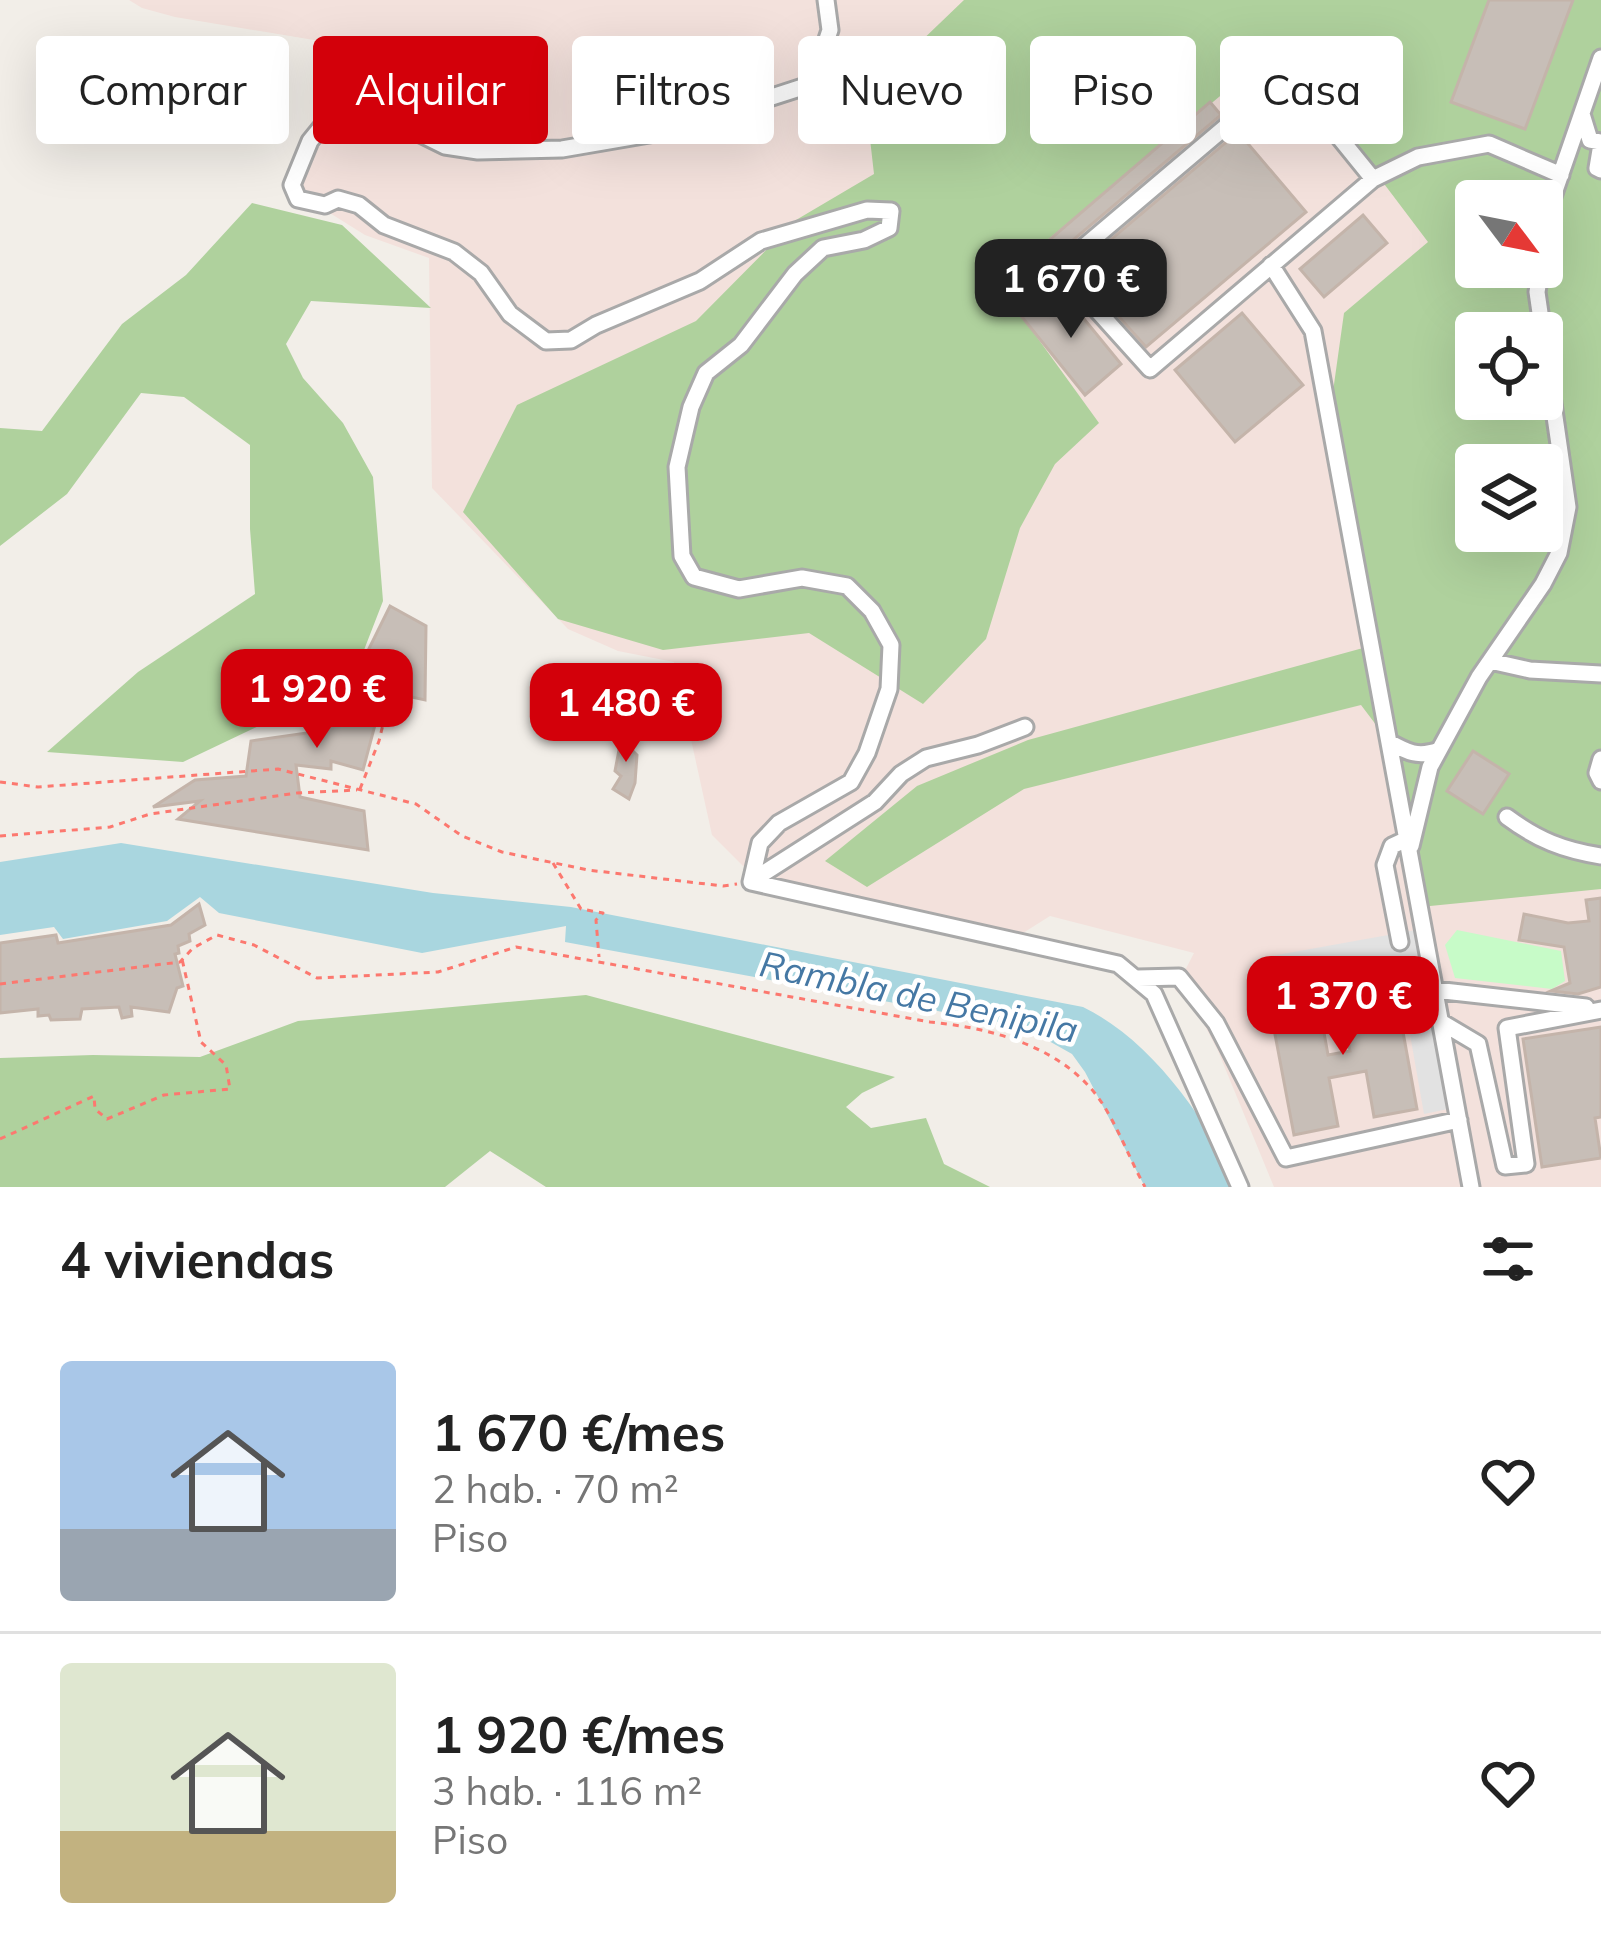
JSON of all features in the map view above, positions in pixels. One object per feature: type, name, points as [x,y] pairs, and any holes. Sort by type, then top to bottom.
[{"type":"street","points":[[751,882],[760,843],[779,823],[851,782],[867,753],[889,689],[891,645],[872,611],[847,586],[802,578],[739,589],[694,577],[682,556],[676,467],[706,373],[741,345],[795,274],[823,248],[864,240],[889,228],[891,211],[867,210],[761,242],[700,281],[572,340],[546,341],[510,314],[481,273],[454,252],[384,225],[359,205],[338,199],[325,205],[298,200],[292,184],[310,141],[323,125],[351,108],[372,110],[445,146],[478,152],[562,149],[667,131],[812,84],[830,30],[826,0]]},
{"type":"street","points":[[1559,180],[1601,58]]},
{"type":"street","points":[[1021,300],[1288,74],[1373,179]]},
{"type":"street","points":[[1582,113],[1590,140],[1601,143],[1597,168],[1601,170]]},
{"type":"street","points":[[1059,268],[1150,369],[1373,179],[1418,157],[1489,144],[1561,175]]},
{"type":"street","points":[[1271,265],[1313,332],[1472,1187]]},
{"type":"street","points":[[1408,846],[1430,767],[1559,553],[1568,507],[1538,288]]},
{"type":"street","points":[[1490,661],[1530,670],[1601,674]]},
{"type":"street","points":[[751,882],[875,802],[901,774],[926,758],[978,746],[1025,727]]},
{"type":"street","points":[[1389,742],[1409,753],[1439,750]]},
{"type":"street","points":[[1601,758],[1597,773],[1601,781]]},
{"type":"street","points":[[1508,817],[1536,839],[1601,856]]},
{"type":"street","points":[[1400,942],[1385,865],[1392,846],[1408,846]]},
{"type":"street","points":[[751,882],[1100,957],[1138,978],[1161,1008],[1240,1187]]},
{"type":"street","points":[[1138,978],[1179,976],[1216,1023],[1286,1158],[1459,1120]]},
{"type":"street","points":[[1435,990],[1601,1009]]},
{"type":"street","points":[[1505,1166],[1526,1164],[1507,1028],[1601,1009]]},
{"type":"street","points":[[1441,1022],[1478,1044],[1508,1187]]},
{"type":"path","points":[[359,790],[379,741],[399,658]]},
{"type":"path","points":[[0,782],[38,787],[278,769],[416,804],[462,836],[502,852],[723,886],[751,882]]},
{"type":"path","points":[[0,836],[110,827],[150,814],[297,793],[359,790]]},
{"type":"path","points":[[552,862],[580,909],[602,913],[596,920],[599,959]]},
{"type":"path","points":[[0,984],[182,958],[217,935],[254,945],[317,977],[438,972],[516,946],[599,959],[982,1028],[1033,1048],[1064,1064],[1101,1102],[1145,1187]]},
{"type":"path","points":[[0,1139],[94,1096],[95,1109],[107,1119],[164,1095],[230,1089],[226,1065],[201,1042],[182,958]]},
{"type":"shaded area","points":[[129,0],[1601,0],[1601,1187],[1274,1187],[1218,1051],[1195,1007],[1175,990],[1194,953],[1050,916],[1023,933],[772,879],[743,866],[712,835],[674,662],[618,651],[568,629],[432,488],[429,258],[365,235],[325,210],[290,199],[282,186],[313,134],[313,144],[548,144],[548,36],[313,36],[313,40],[175,17]]},
{"type":"shaded area","points":[[1416,930],[1448,1109],[1424,1114],[1401,983],[1269,1007],[1260,958]]},
{"type":"green space","points":[[964,0],[1601,0],[1601,889],[1420,907],[1389,742],[1361,705],[1024,789],[867,887],[825,861],[917,786],[1028,740],[1363,648],[1329,420],[1344,313],[1428,242],[1354,144],[1403,144],[1403,36],[1220,36],[1220,96],[1196,116],[1196,36],[1030,36],[1030,144],[1162,144],[997,282],[1099,423],[1055,464],[1020,528],[986,639],[923,704],[809,633],[663,650],[558,619],[463,512],[517,405],[696,321],[796,220],[874,174],[871,144],[1006,144],[1006,36],[926,36]]},
{"type":"green space","points":[[252,203],[342,225],[431,308],[311,301],[286,344],[303,378],[343,423],[373,477],[383,601],[364,650],[282,715],[183,762],[47,752],[138,672],[255,594],[250,445],[184,397],[141,393],[67,494],[0,546],[0,428],[42,431],[122,324],[186,275]]},
{"type":"green space","points":[[1457,930],[1561,951],[1565,981],[1552,989],[1455,978],[1445,945]]},
{"type":"green space","points":[[586,995],[895,1077],[846,1107],[871,1128],[926,1118],[944,1164],[990,1187],[546,1187],[490,1151],[445,1187],[0,1187],[0,1058],[200,1057],[298,1021]]},
{"type":"water","name":"Rambla de Benipila","points":[[121,843],[433,893],[571,907],[1083,1007],[1132,1040],[1175,1084],[1240,1187],[1145,1187],[1072,1054],[1024,1027],[565,942],[566,926],[422,953],[219,913],[200,897],[167,921],[63,939],[54,927],[0,935],[0,862]]},
{"type":"building","points":[[1489,0],[1573,0],[1525,129],[1451,102]]},
{"type":"building","points":[[1210,102],[1220,116],[1196,136],[1196,114]]},
{"type":"building","points":[[1161,144],[1187,144],[1021,284],[1012,272]]},
{"type":"building","points":[[1224,144],[1248,144],[1306,212],[1146,347],[1076,269]]},
{"type":"building","points":[[1363,215],[1387,243],[1324,297],[1300,269]]},
{"type":"building","points":[[1057,286],[1121,364],[1085,395],[1022,317]]},
{"type":"building","points":[[1242,313],[1303,385],[1235,442],[1175,370]]},
{"type":"building","points":[[390,606],[426,626],[425,700],[384,691],[363,770],[331,761],[331,769],[296,765],[300,797],[364,811],[368,850],[178,819],[200,801],[153,807],[195,780],[246,776],[251,741],[321,731],[321,704],[343,698],[349,677],[354,679]]},
{"type":"building","points":[[623,729],[635,731],[635,783],[629,799],[613,789],[621,776],[615,771]]},
{"type":"building","points":[[1473,751],[1509,774],[1483,814],[1447,791]]},
{"type":"building","points":[[1601,898],[1601,987],[1578,994],[1551,991],[1570,983],[1564,947],[1519,940],[1524,914],[1568,923],[1589,921],[1586,900]]},
{"type":"building","points":[[199,904],[205,925],[178,946],[175,954],[183,986],[177,988],[169,1012],[131,1007],[132,1016],[122,1018],[119,1007],[82,1009],[80,1019],[51,1020],[49,1015],[38,1016],[38,1009],[0,1013],[0,943],[56,935],[58,943],[171,925]]},
{"type":"building","points":[[1395,988],[1417,1109],[1374,1117],[1366,1071],[1329,1078],[1338,1126],[1294,1135],[1270,1008],[1318,999],[1328,1055],[1350,1051],[1341,1003]]},
{"type":"building","points":[[1601,1027],[1601,1117],[1595,1118],[1601,1158],[1542,1167],[1523,1039]]}]
